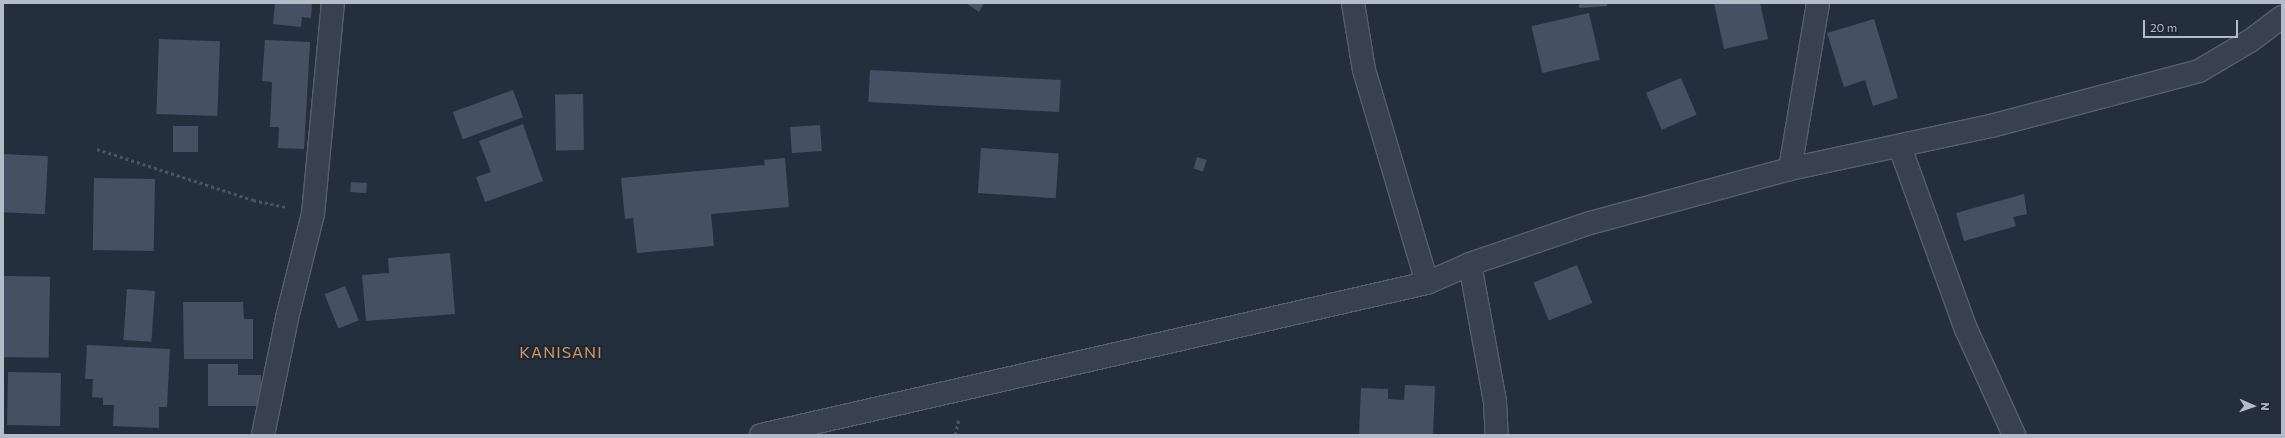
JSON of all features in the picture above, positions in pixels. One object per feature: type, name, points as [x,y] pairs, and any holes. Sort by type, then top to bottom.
[{"type":"street","points":[[263,435],[287,318],[313,214],[333,3]]},
{"type":"street","points":[[1353,3],[1364,70],[1427,283]]},
{"type":"street","points":[[1790,169],[1818,3]]},
{"type":"street","points":[[761,435],[1427,283],[1470,264],[1590,223],[1790,169],[1900,147],[1991,126],[2199,70],[2250,41],[2282,17]]},
{"type":"street","points":[[1900,147],[1966,329],[2014,435]]},
{"type":"street","points":[[1470,264],[1495,402],[1497,435]]},
{"type":"path","points":[[97,149],[253,200],[313,214]]},
{"type":"building","points":[[275,3],[312,3],[311,18],[302,17],[301,27],[273,24]]},
{"type":"building","points":[[966,3],[984,3],[979,12]]},
{"type":"building","points":[[1579,3],[1607,3],[1607,6],[1579,8]]},
{"type":"building","points":[[1714,3],[1760,3],[1768,39],[1724,49]]},
{"type":"building","points":[[1589,13],[1600,60],[1542,73],[1532,26]]},
{"type":"building","points":[[1874,19],[1898,98],[1873,106],[1865,80],[1844,87],[1827,33]]},
{"type":"building","points":[[159,39],[220,41],[217,116],[156,114]]},
{"type":"building","points":[[265,40],[310,42],[304,149],[278,148],[279,127],[270,127],[272,82],[262,81]]},
{"type":"building","points":[[870,70],[1061,80],[1059,112],[868,102]]},
{"type":"building","points":[[1681,78],[1697,115],[1662,130],[1646,93]]},
{"type":"building","points":[[513,90],[523,117],[463,139],[453,112]]},
{"type":"building","points":[[555,94],[583,94],[584,150],[556,150]]},
{"type":"building","points":[[523,124],[543,181],[485,202],[476,177],[491,172],[479,141]]},
{"type":"building","points":[[820,125],[822,151],[792,153],[790,127]]},
{"type":"building","points":[[173,126],[198,126],[198,152],[173,152]]},
{"type":"building","points":[[981,148],[1059,153],[1056,198],[978,193]]},
{"type":"building","points":[[3,154],[48,156],[45,214],[3,212]]},
{"type":"building","points":[[1197,157],[1207,160],[1203,171],[1193,168]]},
{"type":"building","points":[[785,158],[789,207],[711,214],[714,246],[637,253],[633,218],[625,219],[621,178],[765,165],[764,160]]},
{"type":"building","points":[[94,178],[155,179],[154,251],[93,250]]},
{"type":"building","points":[[351,182],[367,183],[366,193],[350,192]]},
{"type":"building","points":[[2024,194],[2027,214],[2013,217],[2016,226],[1964,241],[1956,213]]},
{"type":"building","points":[[450,253],[455,314],[366,321],[362,275],[389,273],[388,258]]},
{"type":"building","points":[[1577,265],[1592,303],[1549,321],[1533,283]]},
{"type":"building","points":[[3,276],[50,277],[49,358],[3,357]]},
{"type":"building","points":[[345,286],[359,320],[338,329],[325,294]]},
{"type":"building","points":[[127,289],[155,291],[151,342],[123,340]]},
{"type":"building","points":[[183,302],[243,302],[244,319],[253,319],[253,359],[184,359]]},
{"type":"building","points":[[87,345],[170,349],[167,407],[159,407],[159,428],[113,426],[114,405],[103,405],[103,398],[92,397],[93,379],[85,379]]},
{"type":"building","points":[[208,364],[238,364],[238,375],[261,375],[261,406],[208,406]]},
{"type":"building","points":[[8,372],[61,373],[60,426],[7,425]]},
{"type":"building","points":[[1405,385],[1435,386],[1433,435],[1359,435],[1361,388],[1388,389],[1388,399],[1404,400]]},
{"type":"district","name":"KANISANI","points":[[561,352]]}]
